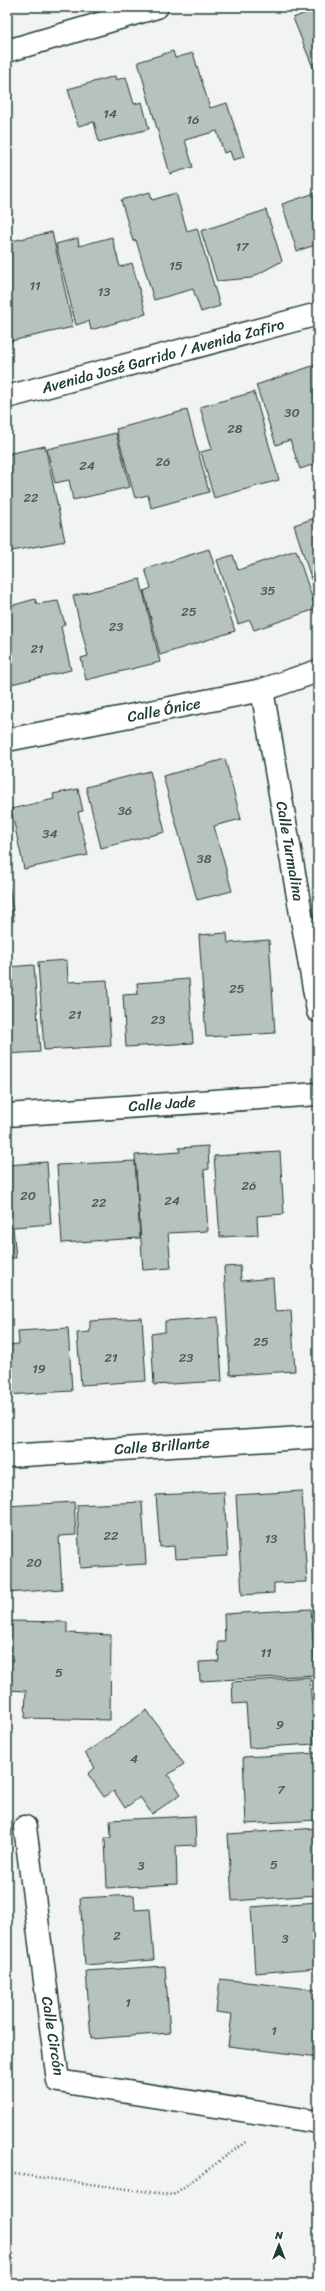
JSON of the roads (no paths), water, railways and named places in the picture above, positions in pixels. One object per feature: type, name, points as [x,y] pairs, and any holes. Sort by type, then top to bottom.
[{"type":"street","points":[[7,51],[157,7]]},
{"type":"street","name":"Avenida José Garrido / Avenida Zafiro","points":[[7,397],[318,314]]},
{"type":"street","name":"Calle Ónice","points":[[7,740],[262,690],[318,671]]},
{"type":"street","name":"Calle Turmalina","points":[[262,690],[318,1011]]},
{"type":"street","name":"Calle Jade","points":[[7,1114],[318,1094]]},
{"type":"street","name":"Calle Brillante","points":[[7,1456],[318,1437]]},
{"type":"street","name":"Calle Circón","points":[[25,1827],[58,2081],[318,2122]]}]
